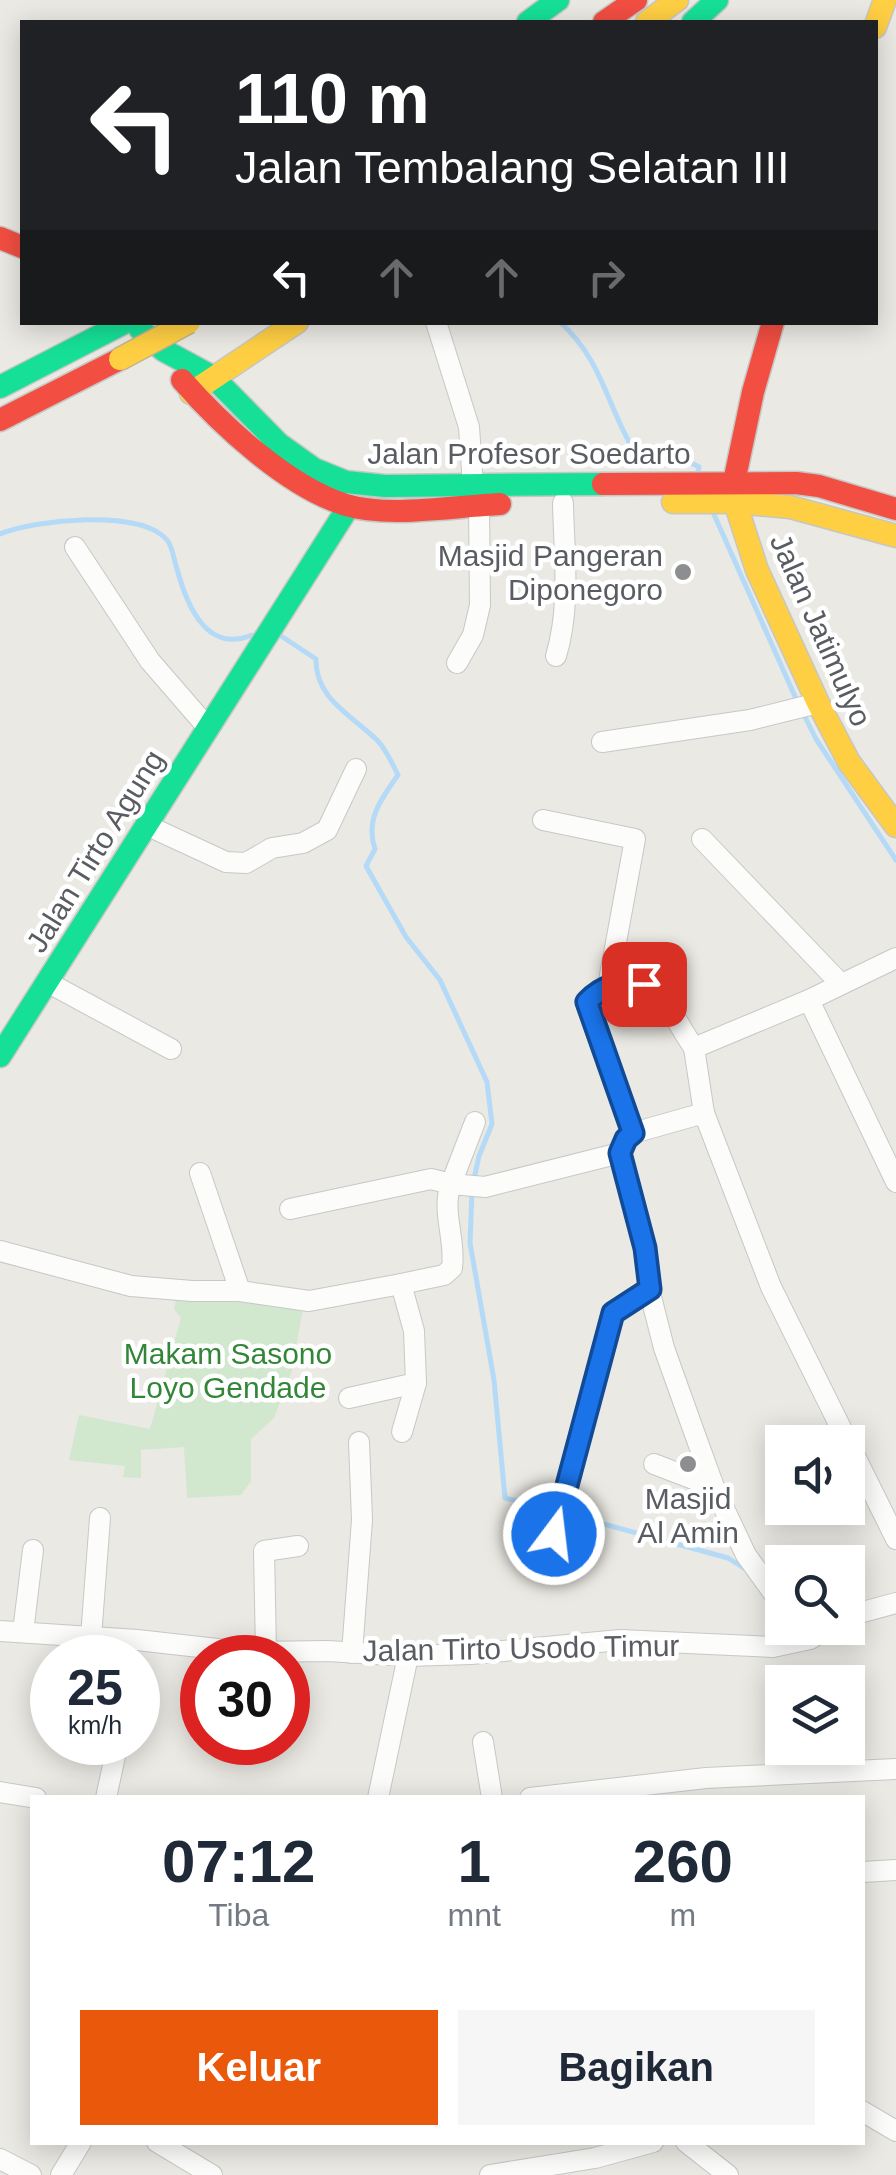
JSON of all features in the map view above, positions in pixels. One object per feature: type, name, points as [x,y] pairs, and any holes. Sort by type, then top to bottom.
[{"type":"main road","points":[[531,20],[558,0]]},
{"type":"main road","points":[[607,20],[636,0]]},
{"type":"main road","points":[[649,20],[677,0]]},
{"type":"main road","points":[[696,20],[717,0]]},
{"type":"main road","points":[[0,386],[120,325]]},
{"type":"main road","points":[[137,325],[163,350]]},
{"type":"main road","points":[[0,420],[183,325]]},
{"type":"main road","points":[[192,392],[292,325]]},
{"type":"main road","points":[[714,492],[753,392],[772,325]]},
{"type":"main road","name":"Jalan Profesor Soedarto","points":[[163,350],[213,377],[279,444],[314,469],[346,482],[563,502],[819,486],[896,509]]},
{"type":"main road","name":"Jalan Profesor Soedarto","points":[[163,350],[167,363],[192,392],[270,460],[306,486],[349,506],[476,496],[714,492],[790,507],[896,536]]},
{"type":"main road","name":"Jalan Jatimulyo","points":[[714,492],[757,570],[809,706],[896,826]]},
{"type":"main road","name":"Jalan Tirto Agung","points":[[0,1056],[349,506]]},
{"type":"street","points":[[437,325],[469,427],[476,496],[480,605],[473,635],[457,663]]},
{"type":"street","points":[[556,656],[565,621],[563,502]]},
{"type":"street","points":[[75,547],[150,661],[208,728]]},
{"type":"street","points":[[602,742],[809,706]]},
{"type":"street","points":[[146,826],[226,862],[246,863],[272,848],[303,842],[326,830],[356,768]]},
{"type":"street","points":[[543,820],[635,839],[608,986]]},
{"type":"street","points":[[702,839],[840,984]]},
{"type":"street","points":[[694,1048],[896,958]]},
{"type":"street","points":[[47,982],[170,1049]]},
{"type":"street","points":[[633,1133],[587,1007],[588,999],[608,986],[635,982],[652,989],[694,1048],[704,1112],[770,1286],[896,1539]]},
{"type":"street","points":[[809,1000],[896,1182]]},
{"type":"street","points":[[704,1112],[633,1133],[620,1153],[645,1248],[664,1348],[714,1487],[746,1555],[765,1581]]},
{"type":"street","points":[[0,1251],[131,1286],[192,1292],[240,1291],[308,1301],[444,1274],[452,1268],[454,1254],[445,1201],[468,1185],[475,1122]]},
{"type":"street","points":[[290,1208],[430,1179],[468,1185],[620,1153]]},
{"type":"street","points":[[200,1172],[240,1291]]},
{"type":"street","points":[[401,1284],[414,1330],[416,1383],[402,1432]]},
{"type":"street","points":[[554,1534],[613,1313],[650,1289]]},
{"type":"street","points":[[348,1398],[416,1383]]},
{"type":"street","points":[[352,1652],[362,1520],[359,1442]]},
{"type":"street","points":[[654,1464],[714,1487]]},
{"type":"street","points":[[91,1635],[100,1518]]},
{"type":"street","points":[[266,1635],[264,1551],[298,1546]]},
{"type":"street","points":[[23,1632],[32,1550]]},
{"type":"street","points":[[865,1611],[896,1604]]},
{"type":"street","name":"Jalan Tirto Usodo Timur","points":[[0,1631],[64,1635]]},
{"type":"street","name":"Jalan Tirto Usodo Timur","points":[[310,1652],[471,1654],[620,1640],[782,1645]]},
{"type":"street","points":[[379,1795],[408,1656]]},
{"type":"street","points":[[483,1742],[492,1795]]},
{"type":"street","points":[[107,1795],[113,1765]]},
{"type":"street","points":[[556,1795],[706,1778],[896,1769]]},
{"type":"street","points":[[0,1792],[30,1797]]},
{"type":"street","points":[[865,1872],[896,1870]]},
{"type":"street","points":[[865,2113],[896,2131]]},
{"type":"street","points":[[61,2175],[79,2145]]},
{"type":"street","points":[[163,2145],[212,2175]]},
{"type":"street","points":[[490,2175],[593,2166],[646,2145]]},
{"type":"street","points":[[690,2145],[728,2175]]},
{"type":"street","points":[[0,2160],[30,2175]]},
{"type":"green space","name":"Makam Sasono Loyo Gendade","points":[[210,1298],[303,1308],[292,1370],[274,1418],[251,1439],[251,1481],[241,1495],[187,1498],[184,1447],[141,1450],[141,1478],[123,1477],[125,1466],[69,1460],[79,1415],[150,1429],[181,1318],[174,1309],[176,1300]]},
{"type":"waterway","points":[[563,325],[585,351],[633,449],[684,459],[699,467],[698,472]]},
{"type":"waterway","points":[[712,510],[797,701]]},
{"type":"waterway","points":[[0,534],[61,521],[86,520],[111,520],[153,530],[169,543],[187,598],[201,623],[223,638],[252,635]]},
{"type":"waterway","points":[[278,634],[316,659],[317,673],[328,695],[380,744],[398,775],[376,810],[372,829],[375,849],[366,866],[406,937],[440,980],[487,1082],[492,1124],[474,1179]]},
{"type":"waterway","points":[[802,711],[816,739],[896,860]]},
{"type":"waterway","points":[[472,1190],[470,1243],[494,1380],[505,1498],[556,1511]]},
{"type":"waterway","points":[[567,1514],[728,1558],[747,1570]]},
{"type":"traffic: fast","points":[[531,20],[558,0]]},
{"type":"traffic: fast","points":[[695,20],[717,0]]},
{"type":"traffic: fast","points":[[0,387],[120,325]]},
{"type":"traffic: fast","points":[[140,329],[163,350],[213,377],[279,444],[314,469],[346,482],[385,486],[603,484]]},
{"type":"traffic: fast","points":[[0,1056],[349,506]]},
{"type":"traffic: slow","points":[[650,20],[677,0]]},
{"type":"traffic: slow","points":[[878,20],[885,0]]},
{"type":"traffic: slow","points":[[120,359],[183,325]]},
{"type":"traffic: slow","points":[[191,393],[293,325]]},
{"type":"traffic: slow","points":[[673,502],[790,507],[896,536]]},
{"type":"traffic: slow","points":[[735,502],[757,570],[818,703],[849,762],[896,826]]},
{"type":"traffic: jam","points":[[607,20],[636,0]]},
{"type":"traffic: jam","points":[[0,238],[20,246]]},
{"type":"traffic: jam","points":[[734,482],[772,325]]},
{"type":"traffic: jam","points":[[0,420],[120,359]]},
{"type":"traffic: jam","points":[[182,380],[257,453],[301,484],[346,505],[402,511],[500,504]]},
{"type":"traffic: jam","points":[[603,484],[796,483],[896,509]]},
{"type":"place","name":"Masjid Pangeran Diponegoro","points":[[683,572]]},
{"type":"place","name":"Masjid Al Amin","points":[[688,1464]]},
{"type":"route","points":[[554,1534],[613,1313],[650,1289],[645,1248],[620,1153],[633,1133],[587,1007],[588,999],[608,986],[644,984]]}]
